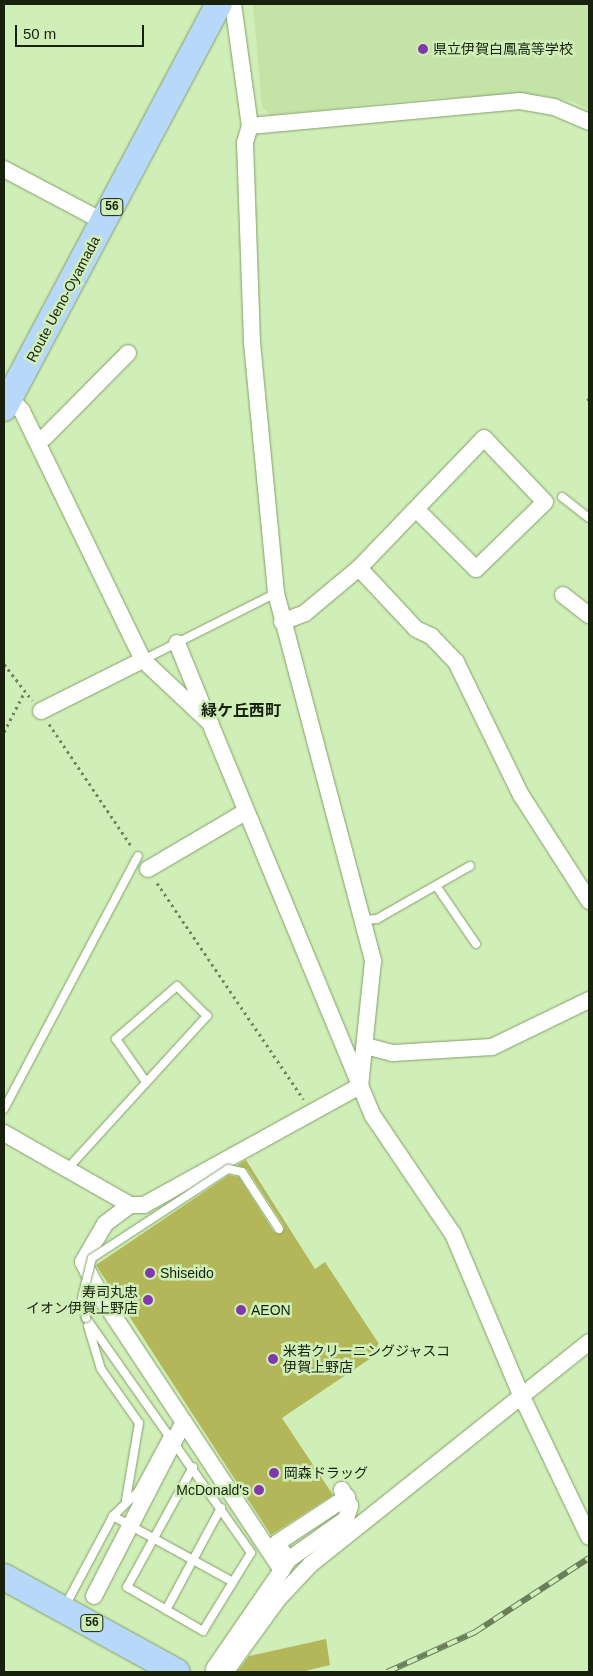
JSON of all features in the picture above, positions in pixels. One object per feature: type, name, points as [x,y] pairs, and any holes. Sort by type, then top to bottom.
[{"type":"main road","name":"Route Ueno-Oyamada","points":[[7,403],[219,4]]},
{"type":"main road","name":"56","points":[[4,1577],[64,1608],[177,1672]]},
{"type":"street","points":[[233,4],[250,126],[245,142],[252,343],[276,593],[282,622],[373,962],[366,1046],[360,1086]]},
{"type":"street","points":[[250,126],[520,102],[554,107],[589,122]]},
{"type":"street","points":[[4,169],[104,222]]},
{"type":"street","points":[[36,439],[45,437],[128,353]]},
{"type":"street","points":[[7,403],[36,439],[143,660],[210,723]]},
{"type":"street","points":[[282,622],[305,613],[359,568],[417,510],[484,438],[545,502],[476,569],[417,510]]},
{"type":"street","points":[[359,568],[416,629],[431,636],[456,662],[521,795],[589,901]]},
{"type":"street","points":[[563,595],[589,615]]},
{"type":"street","points":[[177,643],[245,812],[373,1116],[453,1234],[522,1397],[589,1536]]},
{"type":"street","points":[[41,711],[143,660]]},
{"type":"street","points":[[148,869],[245,812]]},
{"type":"street","points":[[366,1046],[393,1053],[492,1046],[589,1000]]},
{"type":"street","points":[[4,1133],[69,1167],[130,1204],[144,1205],[360,1086]]},
{"type":"street","points":[[130,1204],[105,1224],[83,1262],[184,1422],[285,1565]]},
{"type":"street","points":[[219,1670],[278,1599],[311,1564],[589,1342]]},
{"type":"street","points":[[94,1596],[138,1529],[177,1444],[184,1422]]},
{"type":"street","points":[[219,1670],[285,1565],[346,1519],[350,1506],[345,1493],[277,1543],[285,1565]]},
{"type":"lane","points":[[562,497],[589,518]]},
{"type":"lane","points":[[143,660],[276,593]]},
{"type":"lane","points":[[4,1109],[138,856]]},
{"type":"lane","points":[[362,920],[377,919],[470,866]]},
{"type":"lane","points":[[437,886],[476,944]]},
{"type":"lane","points":[[69,1167],[207,1016],[177,986],[116,1040],[146,1082]]},
{"type":"lane","points":[[126,1500],[139,1422],[102,1369],[86,1318],[82,1298],[92,1258],[228,1170],[242,1172],[280,1229]]},
{"type":"lane","points":[[86,1318],[177,1444],[193,1467],[221,1508],[251,1554],[203,1631],[127,1587],[193,1467]]},
{"type":"lane","points":[[64,1608],[113,1516],[126,1500],[138,1492],[177,1444]]},
{"type":"lane","points":[[166,1610],[221,1508]]},
{"type":"lane","points":[[113,1516],[233,1582]]},
{"type":"path","points":[[4,664],[41,711],[138,856]]},
{"type":"path","points":[[4,732],[25,691]]},
{"type":"path","points":[[148,869],[312,1112]]},
{"type":"shaded area","name":"県立伊賀白鳳高等学校","points":[[253,4],[589,4],[589,110],[575,102],[539,95],[435,98],[270,115],[262,107]]},
{"type":"building","name":"AEON","points":[[246,1160],[315,1269],[325,1262],[383,1350],[282,1418],[333,1495],[271,1535],[96,1265],[229,1175],[239,1177],[274,1232],[282,1233],[284,1226],[247,1169],[237,1165]]},
{"type":"building","points":[[326,1639],[330,1665],[301,1672],[237,1672],[249,1656]]},
{"type":"railway","points":[[387,1672],[475,1632],[589,1558]]},
{"type":"place","name":"県立伊賀白鳳高等学校","points":[[423,49]]},
{"type":"place","name":"Shiseido","points":[[150,1273]]},
{"type":"place","name":"寿司丸忠 イオン伊賀上野店","points":[[148,1300]]},
{"type":"place","name":"AEON","points":[[241,1310]]},
{"type":"place","name":"米若クリーニングジャスコ 伊賀上野店","points":[[273,1359]]},
{"type":"place","name":"岡森ドラッグ","points":[[274,1473]]},
{"type":"place","name":"McDonald's","points":[[259,1490]]},
{"type":"district","name":"緑ケ丘西町","points":[[241,711]]}]
